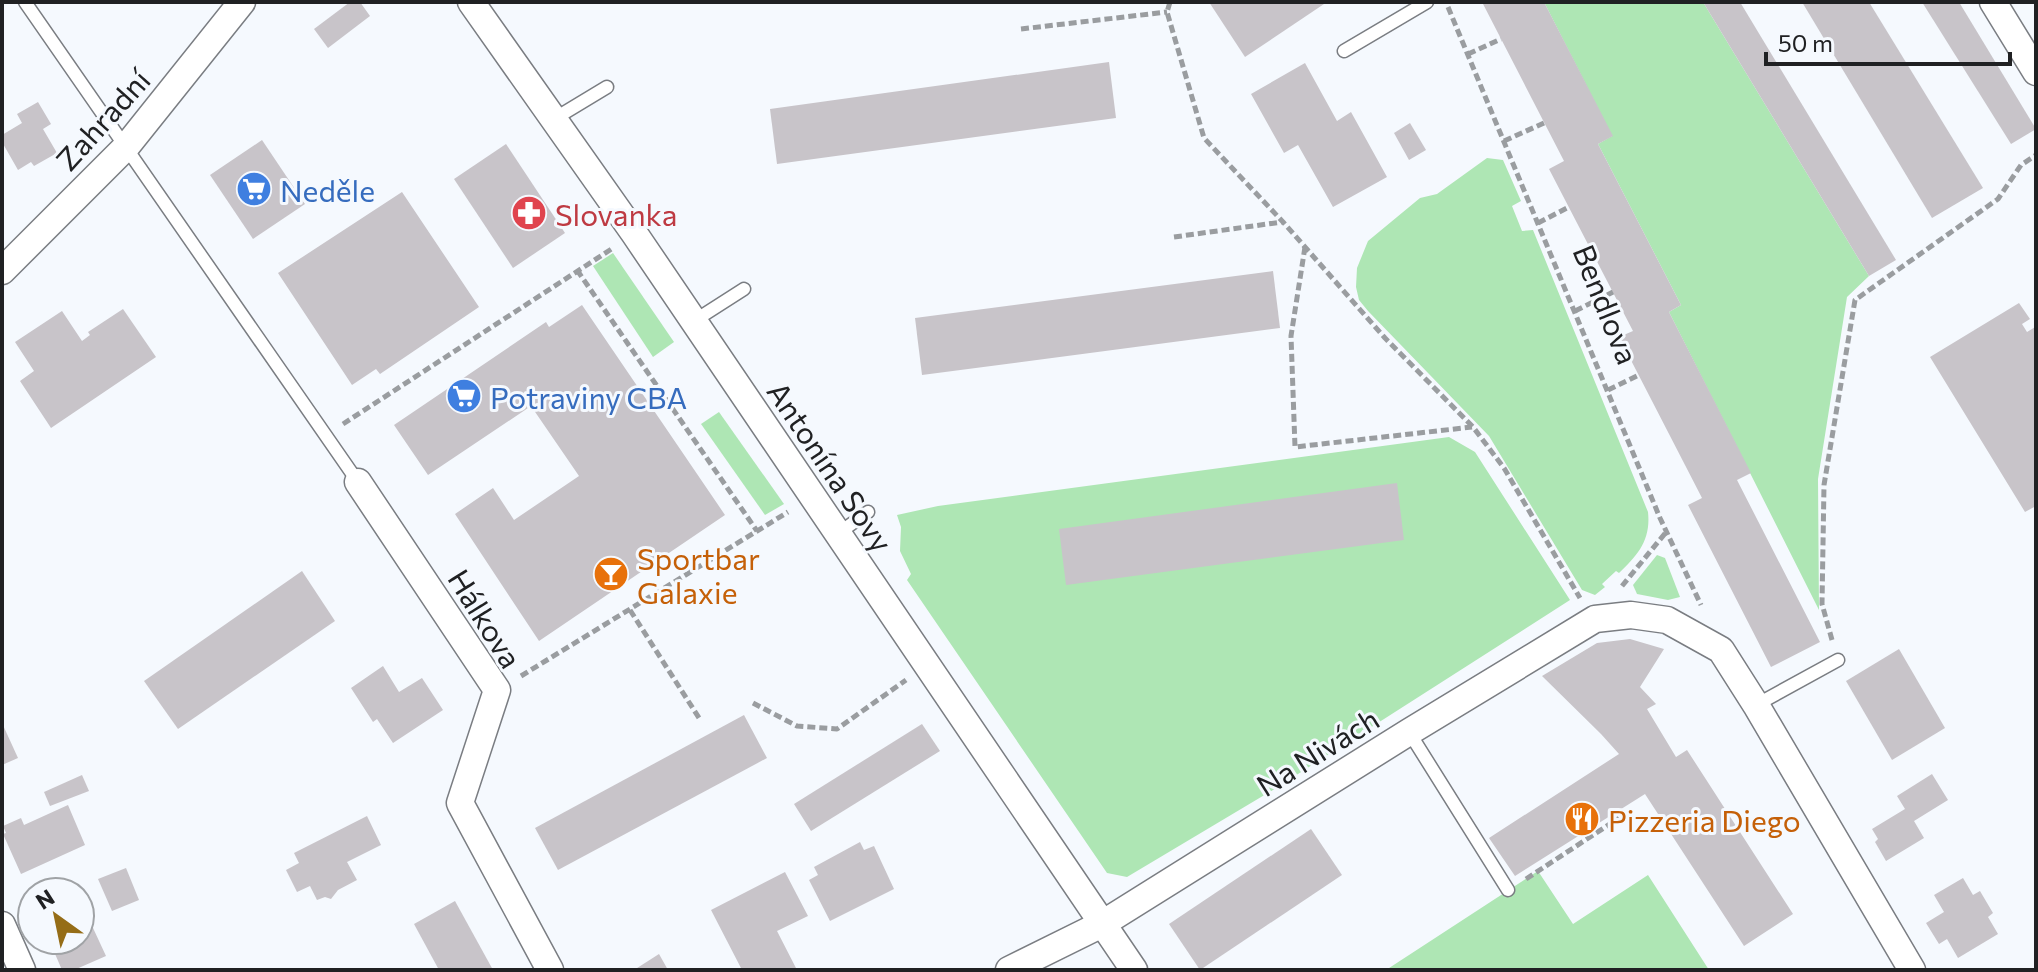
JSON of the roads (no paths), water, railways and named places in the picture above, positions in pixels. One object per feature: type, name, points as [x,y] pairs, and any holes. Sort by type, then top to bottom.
[{"type":"street","name":"Zahradní","points":[[2,271],[126,147],[242,2]]},
{"type":"street","name":"Antonína Sovy","points":[[471,2],[634,233],[1134,970]]},
{"type":"street","points":[[1993,2],[2036,72]]},
{"type":"street","name":"Hálkova","points":[[358,482],[497,690],[460,803],[550,970]]},
{"type":"street","name":"Na Nivách","points":[[1009,970],[1102,924],[1595,619],[1631,615],[1667,620],[1721,650],[1756,705]]},
{"type":"street","points":[[1756,705],[1912,970]]},
{"type":"street","points":[[2,925],[22,970]]},
{"type":"lane","points":[[25,2],[358,482]]},
{"type":"lane","points":[[1344,51],[1427,2]]},
{"type":"lane","points":[[554,119],[607,87]]},
{"type":"lane","points":[[694,321],[744,289]]},
{"type":"lane","points":[[839,533],[868,512]]},
{"type":"lane","points":[[1756,705],[1838,660]]},
{"type":"lane","points":[[1409,732],[1508,890]]},
{"type":"place","name":"Neděle","points":[[254,189]]},
{"type":"place","name":"Slovanka","points":[[529,213]]},
{"type":"place","name":"Potraviny CBA","points":[[464,396]]},
{"type":"place","name":"Sportbar Galaxie","points":[[611,574]]},
{"type":"place","name":"Pizzeria Diego","points":[[1582,819]]}]
